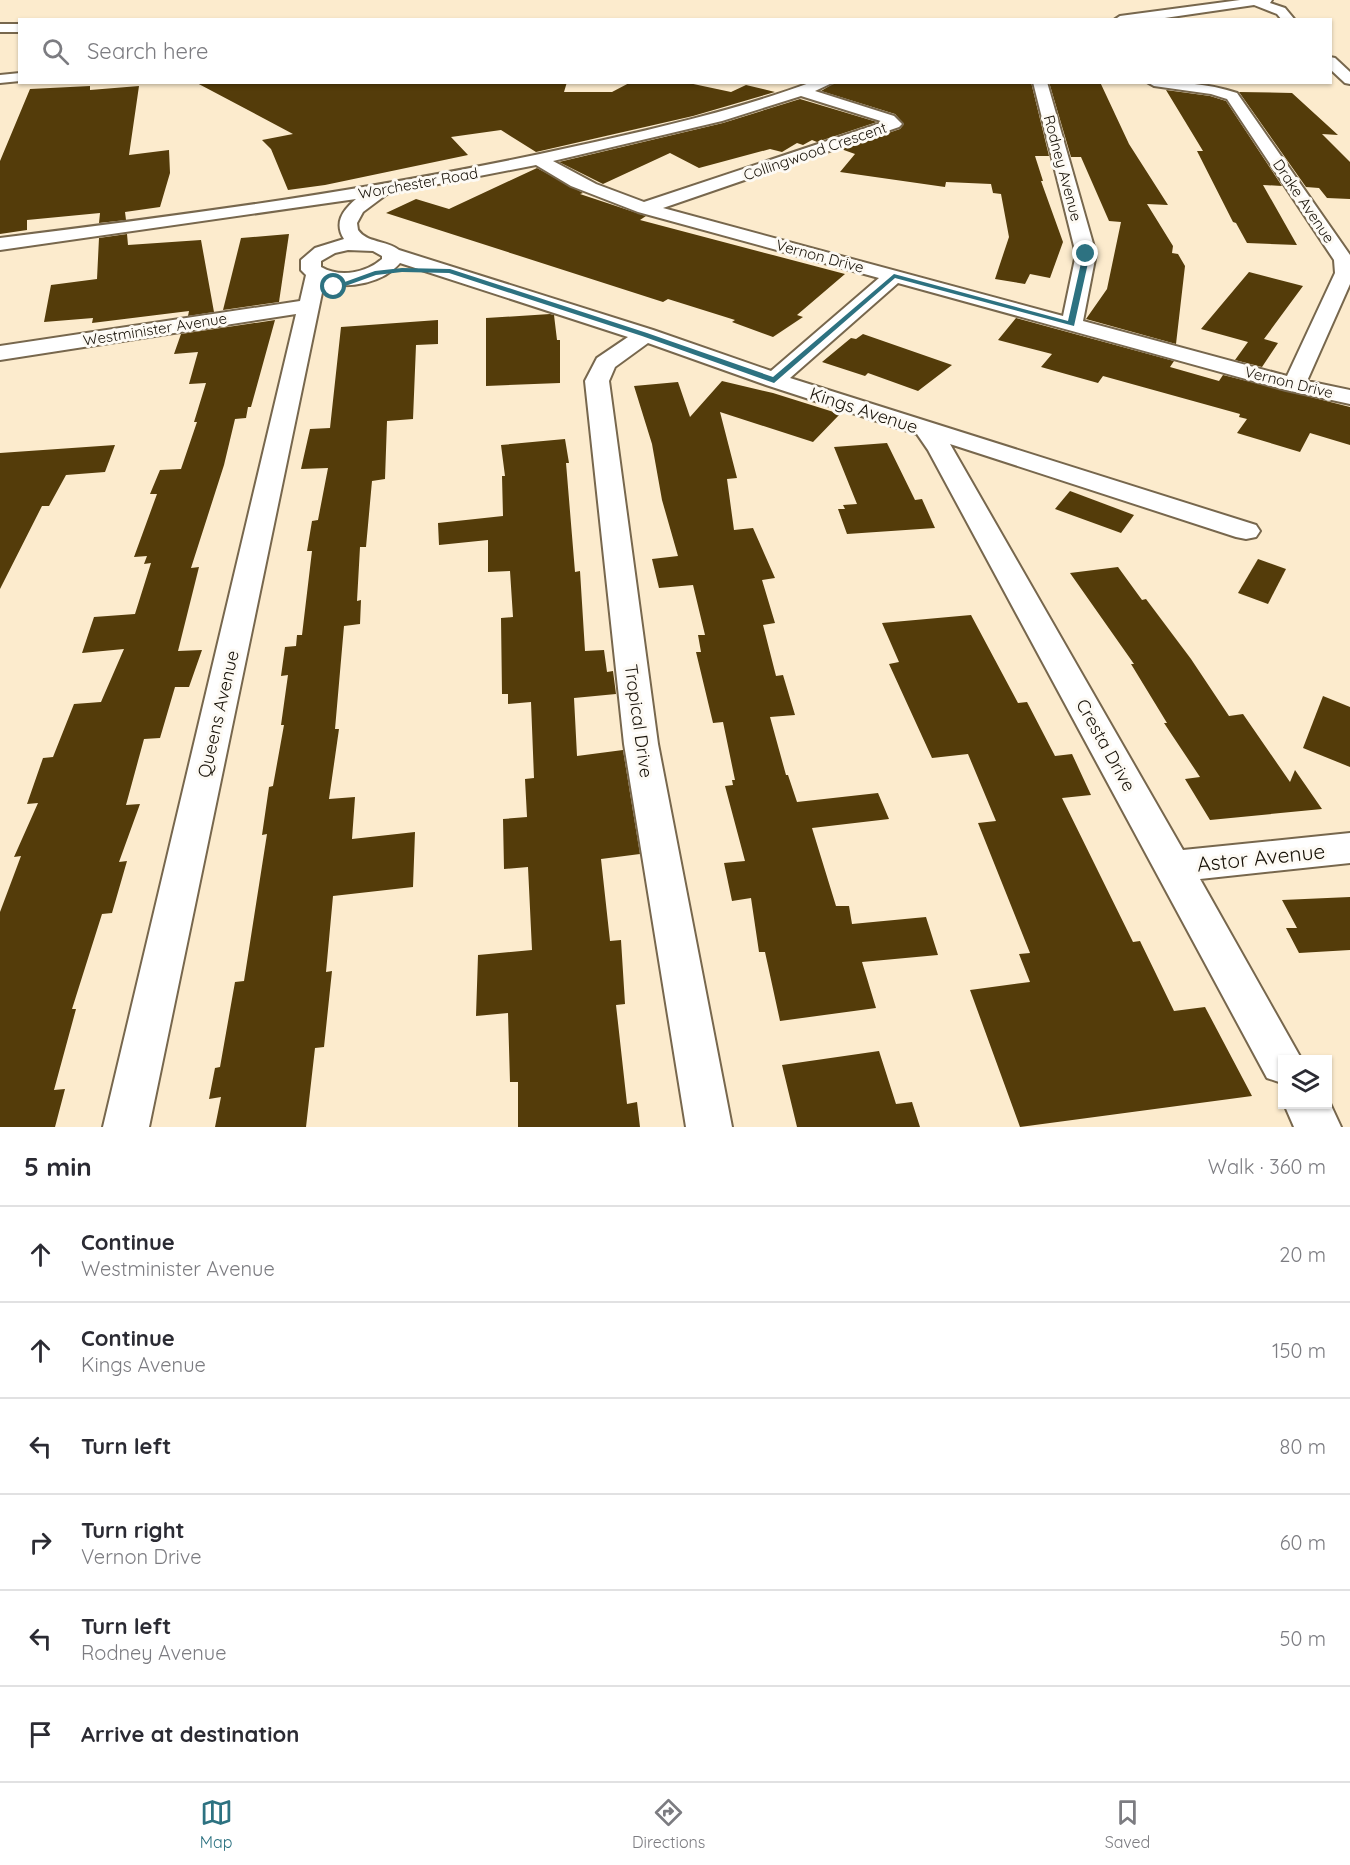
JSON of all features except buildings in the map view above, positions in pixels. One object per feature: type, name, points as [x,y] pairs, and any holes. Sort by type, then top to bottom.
[{"type":"street","points":[[1135,18],[1258,1],[1284,10]]},
{"type":"street","points":[[0,28],[18,28]]},
{"type":"street","points":[[1332,63],[1350,80]]},
{"type":"street","points":[[0,79],[18,77]]},
{"type":"street","name":"Worchester Road","points":[[0,244],[333,198],[540,160],[684,126],[802,92],[822,84]]},
{"type":"street","name":"Rodney Avenue","points":[[1041,84],[1086,254],[1071,324]]},
{"type":"street","name":"Drake Avenue","points":[[1169,84],[1213,90],[1232,96],[1344,260],[1346,273],[1294,385]]},
{"type":"street","name":"Collingwood Crescent","points":[[644,208],[894,124],[889,119],[802,92]]},
{"type":"street","name":"Vernon Drive","points":[[540,160],[563,176],[598,192],[644,208],[1294,385],[1350,397]]},
{"type":"street","points":[[362,243],[352,239],[347,233],[347,226],[355,208],[372,195],[384,190]]},
{"type":"street","points":[[333,198],[323,250],[335,246],[362,243]]},
{"type":"street","name":"Kings Avenue","points":[[362,243],[386,249],[392,254],[645,335],[927,430],[1246,531]]},
{"type":"street","name":"Queens Avenue","points":[[126,1127],[312,293],[309,265],[315,255],[323,250]]},
{"type":"street","points":[[367,275],[386,267],[392,261],[392,254]]},
{"type":"street","name":"Kings Avenue","points":[[367,275],[402,270],[450,271]]},
{"type":"street","name":"Westminister Avenue","points":[[1,354],[312,293],[367,275]]},
{"type":"street","points":[[774,380],[894,276]]},
{"type":"street","name":"Tropical Drive","points":[[645,335],[605,363],[597,381],[641,744],[709,1127]]},
{"type":"street","name":"Cresta Drive","points":[[927,430],[947,460],[1278,1056]]},
{"type":"street","name":"Astor Avenue","points":[[1173,866],[1350,848]]},
{"type":"street","points":[[1309,1109],[1318,1127]]},
{"type":"route","points":[[334,287],[375,273],[402,270],[450,271],[774,380],[894,276],[1071,324],[1086,254]]}]
